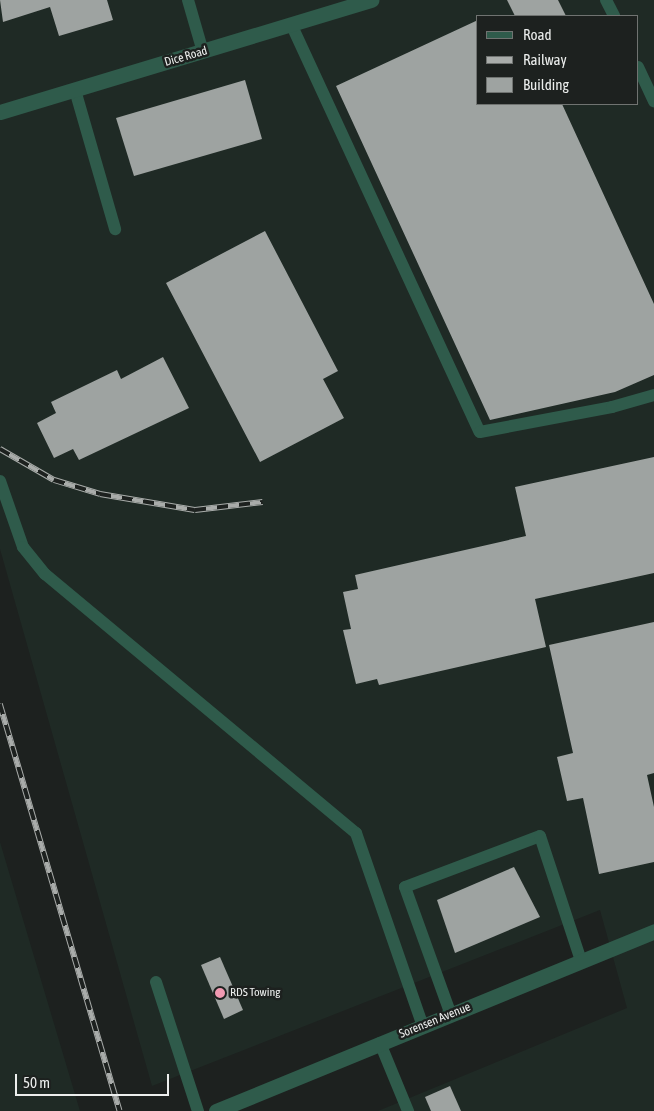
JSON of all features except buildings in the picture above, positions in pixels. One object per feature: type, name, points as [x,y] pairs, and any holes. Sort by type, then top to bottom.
[{"type":"street","name":"Dice Road","points":[[0,111],[292,26],[370,0]]},
{"type":"street","name":"Sorensen Avenue","points":[[216,1111],[654,931]]},
{"type":"lane","points":[[188,0],[203,52]]},
{"type":"lane","points":[[606,0],[614,15]]},
{"type":"lane","points":[[292,26],[480,432],[612,407],[654,395]]},
{"type":"lane","points":[[639,69],[654,102]]},
{"type":"lane","points":[[75,90],[115,229]]},
{"type":"lane","points":[[0,481],[23,547],[45,574],[356,834],[423,1026]]},
{"type":"lane","points":[[451,1015],[405,887],[540,836],[581,961]]},
{"type":"lane","points":[[156,982],[198,1111]]},
{"type":"lane","points":[[380,1043],[408,1111]]},
{"type":"shaded area","points":[[0,0],[654,0],[654,1111],[378,1111],[627,1008],[600,910],[152,1086],[0,549]]},
{"type":"shaded area","points":[[0,842],[80,1111],[0,1111]]},
{"type":"railway","points":[[0,449],[54,480],[100,494],[195,510],[263,502]]},
{"type":"railway","points":[[0,704],[120,1111]]},
{"type":"place","name":"RDS Towing","points":[[220,993]]}]
